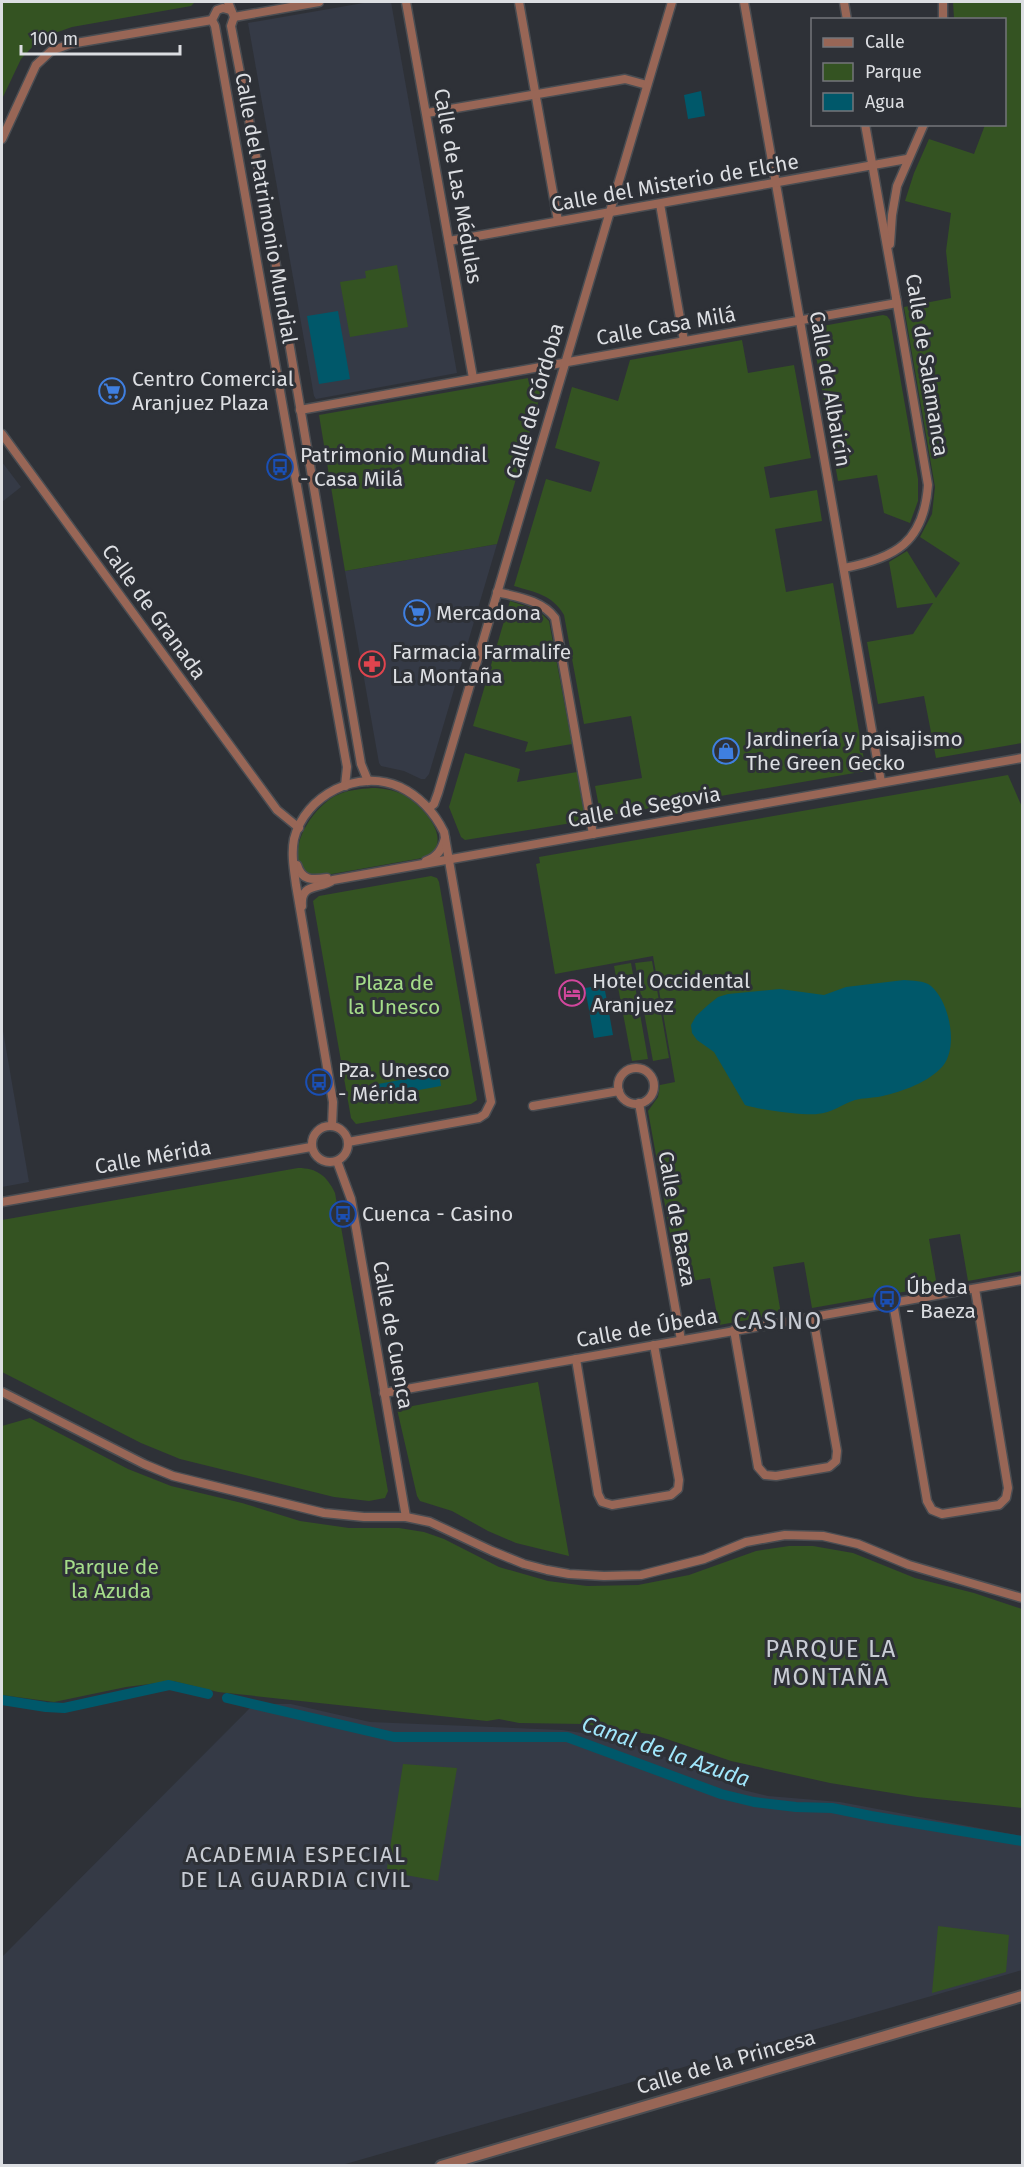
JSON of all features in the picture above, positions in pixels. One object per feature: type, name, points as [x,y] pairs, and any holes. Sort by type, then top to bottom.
[{"type":"street","name":"Calle del Patrimonio Mundial","points":[[212,2],[346,767],[345,786]]},
{"type":"street","points":[[214,20],[220,9],[231,14],[319,2]]},
{"type":"street","name":"Calle de Las Médulas","points":[[406,2],[473,378]]},
{"type":"street","points":[[519,2],[558,221]]},
{"type":"street","name":"Calle de Córdoba","points":[[429,808],[434,804],[436,798],[672,2]]},
{"type":"street","name":"Calle de Albaicín","points":[[744,2],[881,783]]},
{"type":"street","points":[[844,2],[847,18]]},
{"type":"street","points":[[943,2],[943,18]]},
{"type":"street","name":"Calle del Patrimonio Mundial","points":[[231,14],[361,764],[368,781]]},
{"type":"street","points":[[214,20],[222,29],[231,14]]},
{"type":"street","points":[[2,139],[36,65],[51,51],[70,44],[214,20]]},
{"type":"street","points":[[427,113],[625,79],[647,85]]},
{"type":"street","points":[[865,126],[897,303]]},
{"type":"street","name":"Calle de Salamanca","points":[[844,568],[880,559],[897,550],[913,536],[927,503],[928,485],[890,249],[891,215],[897,186],[923,126]]},
{"type":"street","name":"Calle del Misterio de Elche","points":[[449,241],[907,159]]},
{"type":"street","points":[[660,204],[684,342]]},
{"type":"street","name":"Calle Casa Milá","points":[[300,410],[897,303]]},
{"type":"street","name":"Calle de Granada","points":[[2,434],[277,810],[299,828]]},
{"type":"street","points":[[497,592],[536,603],[550,611],[555,618],[593,834]]},
{"type":"street","name":"Calle de Segovia","points":[[450,860],[1023,758]]},
{"type":"street","points":[[332,1126],[333,1102],[296,885],[294,841],[306,813],[318,800],[345,786],[368,781],[386,783],[400,787],[429,808],[437,819],[445,838],[490,1092],[489,1108],[478,1118],[348,1142]]},
{"type":"street","points":[[409,867],[435,856],[443,846],[445,838]]},
{"type":"street","points":[[294,852],[301,875],[313,880],[327,878],[333,880]]},
{"type":"street","points":[[302,922],[301,902],[304,893],[310,888],[333,880],[450,860]]},
{"type":"street","points":[[633,1068],[640,1068],[648,1072],[654,1082],[654,1089],[650,1096],[639,1104],[627,1102],[619,1091],[620,1077],[633,1068]]},
{"type":"street","points":[[533,1106],[619,1091]]},
{"type":"street","name":"Calle de Baeza","points":[[639,1104],[681,1340]]},
{"type":"street","points":[[332,1126],[343,1131],[348,1142],[345,1154],[337,1161],[324,1161],[314,1154],[311,1148],[316,1131],[332,1126]]},
{"type":"street","name":"Calle Mérida","points":[[2,1202],[311,1148]]},
{"type":"street","name":"Calle de Cuenca","points":[[337,1161],[351,1199],[406,1517]]},
{"type":"street","name":"Calle de Úbeda","points":[[384,1393],[1023,1280]]},
{"type":"street","points":[[893,1303],[927,1501],[932,1510],[942,1514],[999,1505],[1006,1498],[1008,1488],[975,1289]]},
{"type":"street","points":[[734,1330],[758,1467],[765,1475],[776,1476],[829,1467],[836,1461],[837,1451],[813,1317]]},
{"type":"street","points":[[576,1359],[598,1494],[602,1502],[612,1505],[671,1495],[678,1489],[679,1480],[654,1345]]},
{"type":"street","points":[[2,1392],[135,1460],[173,1476],[324,1513],[364,1517],[406,1517],[430,1522],[524,1564],[569,1574],[641,1575],[704,1559],[746,1542],[785,1535],[823,1536],[858,1544],[909,1565],[1023,1598]]},
{"type":"street","name":"Calle de la Princesa","points":[[441,2166],[1023,1996]]},
{"type":"shaded area","points":[[369,2],[391,2],[457,373],[316,399],[248,23]]},
{"type":"shaded area","points":[[2,462],[21,487],[2,502]]},
{"type":"shaded area","points":[[497,544],[429,774],[425,779],[421,779],[404,771],[381,766],[345,571]]},
{"type":"shaded area","points":[[2,1025],[29,1182],[2,1187]]},
{"type":"shaded area","points":[[254,1704],[291,1704],[370,1722],[562,1730],[609,1737],[651,1751],[743,1790],[768,1796],[840,1802],[1022,1836],[1022,1970],[342,2165],[2,2166],[2,1957]]},
{"type":"green space","points":[[2,2],[194,3],[191,6],[72,27],[52,34],[35,44],[21,59],[2,99]]},
{"type":"green space","points":[[953,2],[1022,2],[1022,743],[936,758],[924,696],[878,704],[867,642],[913,634],[933,603],[897,608],[889,562],[907,551],[936,598],[960,563],[920,537],[932,514],[935,487],[904,307],[951,298],[946,251],[951,213],[905,201],[929,139],[974,154],[985,126],[1006,126],[1006,18],[954,18]]},
{"type":"green space","points":[[397,265],[408,327],[350,337],[340,282],[366,278],[365,271]]},
{"type":"green space","points":[[883,315],[890,320],[918,479],[918,501],[910,523],[884,513],[877,475],[838,481],[812,333],[817,327]]},
{"type":"green space","points":[[742,340],[748,373],[794,365],[811,458],[764,467],[770,498],[817,490],[822,521],[775,529],[786,592],[833,583],[866,771],[605,816],[600,812],[595,786],[642,778],[631,716],[584,724],[564,615],[560,608],[549,599],[514,586],[546,479],[591,492],[600,462],[555,448],[572,387],[618,401],[630,360]]},
{"type":"green space","points":[[534,377],[541,379],[543,386],[497,544],[345,571],[319,415]]},
{"type":"green space","points":[[510,601],[538,610],[549,621],[572,744],[525,752],[528,742],[473,726]]},
{"type":"green space","points":[[465,753],[520,769],[517,782],[577,772],[583,818],[578,822],[465,840],[461,837],[449,807]]},
{"type":"green space","points":[[1008,775],[1022,807],[1022,1271],[968,1281],[960,1234],[929,1239],[937,1286],[812,1308],[804,1262],[773,1267],[781,1314],[719,1325],[710,1278],[679,1283],[648,1111],[658,1097],[660,1085],[675,1082],[653,956],[555,974],[536,864],[540,863],[539,857]]},
{"type":"green space","points":[[372,788],[400,793],[419,806],[437,832],[438,841],[435,850],[428,857],[315,877],[307,875],[300,864],[299,844],[313,816],[335,796],[358,789]]},
{"type":"green space","name":"Plaza de la Unesco","points":[[431,876],[437,878],[439,882],[477,1100],[471,1104],[356,1124],[351,1118],[313,901],[319,896]]},
{"type":"green space","points":[[652,961],[669,1058],[653,1061],[635,963]]},
{"type":"green space","points":[[631,963],[648,1059],[632,1061],[614,966]]},
{"type":"green space","points":[[298,1168],[321,1174],[335,1193],[388,1491],[385,1498],[369,1501],[334,1497],[180,1459],[141,1443],[2,1372],[2,1220]]},
{"type":"green space","points":[[538,1382],[569,1556],[516,1543],[452,1511],[420,1501],[397,1409]]},
{"type":"green space","name":"Parque de la Azuda","points":[[30,1418],[128,1469],[171,1486],[242,1503],[300,1521],[349,1528],[399,1528],[424,1532],[444,1539],[499,1567],[548,1581],[587,1586],[638,1585],[689,1575],[756,1551],[789,1546],[813,1546],[853,1553],[915,1578],[974,1593],[1022,1609],[1022,1808],[917,1797],[830,1783],[731,1761],[655,1735],[584,1724],[519,1723],[499,1719],[487,1721],[218,1692],[173,1681],[126,1687],[54,1702],[2,1695],[2,1426]]},
{"type":"green space","points":[[403,1764],[457,1768],[438,1881],[389,1872],[387,1868]]},
{"type":"green space","points":[[938,1926],[1009,1935],[1006,1972],[932,1993]]},
{"type":"water","points":[[701,91],[705,116],[688,119],[684,95]]},
{"type":"water","points":[[338,311],[350,379],[319,384],[307,316]]},
{"type":"water","points":[[904,980],[928,984],[938,993],[950,1027],[950,1051],[946,1061],[934,1074],[911,1087],[878,1097],[855,1100],[822,1113],[792,1113],[745,1105],[714,1052],[697,1040],[692,1033],[691,1025],[696,1016],[718,997],[728,994],[780,989],[824,995],[846,987]]},
{"type":"water","points":[[604,985],[613,1035],[594,1038],[585,988]]},
{"type":"water","points":[[439,1073],[441,1086],[380,1097],[378,1084]]},
{"type":"waterway","name":"Canal de la Azuda","points":[[2,1700],[64,1708],[169,1685],[208,1694]]},
{"type":"waterway","name":"Canal de la Azuda","points":[[227,1698],[394,1737],[567,1737],[721,1794],[754,1802],[832,1808],[1022,1841]]},
{"type":"place","name":"Centro Comercial Aranjuez Plaza","points":[[112,391]]},
{"type":"place","name":"Patrimonio Mundial - Casa Milá","points":[[280,467]]},
{"type":"place","name":"Mercadona","points":[[417,613]]},
{"type":"place","name":"Farmacia Farmalife La Montaña","points":[[372,664]]},
{"type":"place","name":"Jardinería y paisajismo The Green Gecko","points":[[726,751]]},
{"type":"place","name":"Hotel Occidental Aranjuez","points":[[572,993]]},
{"type":"place","name":"Pza. Unesco - Mérida","points":[[319,1082]]},
{"type":"place","name":"Cuenca - Casino","points":[[343,1214]]},
{"type":"place","name":"Úbeda - Baeza","points":[[887,1299]]},
{"type":"district","name":"CASINO","points":[[778,1321]]},
{"type":"district","name":"PARQUE LA MONTAÑA","points":[[831,1663]]},
{"type":"district","name":"ACADEMIA ESPECIAL DE LA GUARDIA CIVIL","points":[[296,1866]]}]
